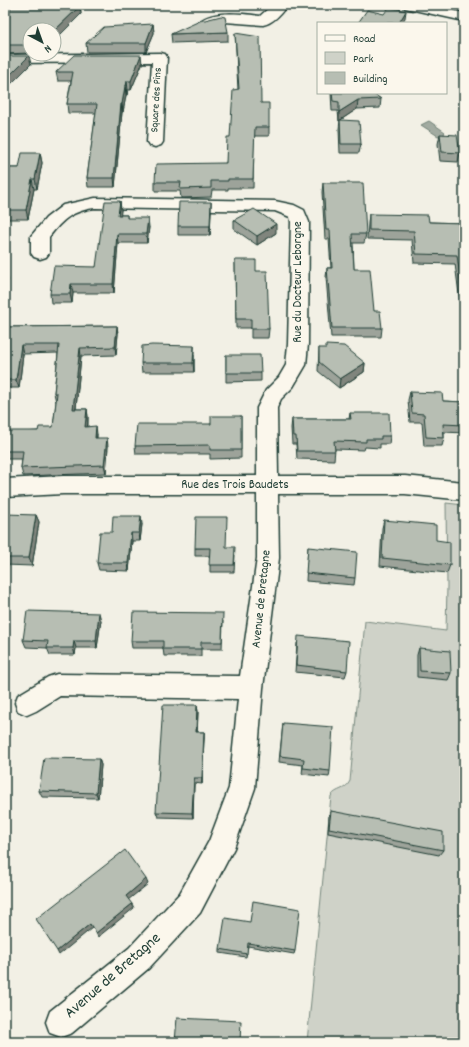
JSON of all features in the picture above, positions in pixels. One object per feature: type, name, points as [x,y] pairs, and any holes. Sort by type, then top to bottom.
[{"type":"street","points":[[205,24],[211,20],[245,18],[263,21],[280,5]]},
{"type":"street","points":[[410,5],[464,17]]},
{"type":"street","name":"Square des Pins","points":[[5,59],[160,57],[155,142]]},
{"type":"street","name":"Rue du Docteur Leborgne","points":[[40,253],[40,236],[58,216],[68,209],[80,204],[260,205],[288,209],[298,214],[300,222],[297,358],[296,364],[286,382],[273,395],[267,408],[266,485]]},
{"type":"street","name":"Rue des Trois Baudets","points":[[5,488],[63,485],[405,485],[464,491]]},
{"type":"street","name":"Avenue de Bretagne","points":[[61,1022],[139,958],[190,903],[220,848],[242,788],[251,688],[268,558],[266,485]]},
{"type":"street","points":[[27,703],[57,685],[251,688]]},
{"type":"green space","points":[[446,503],[464,505],[464,1042],[307,1042],[331,796],[333,793],[346,786],[350,781],[365,621],[446,631]]},
{"type":"shaded area","points":[[429,121],[445,132],[445,135],[438,136],[421,125]]},
{"type":"building","points":[[11,5],[80,6],[62,23],[62,22],[22,22],[22,45],[5,45],[5,36]]},
{"type":"building","points":[[389,7],[406,11],[400,22],[359,22],[367,10],[384,14]]},
{"type":"building","points":[[221,16],[225,17],[228,32],[171,34],[202,20]]},
{"type":"building","points":[[153,24],[146,43],[86,43],[104,27]]},
{"type":"building","points":[[235,33],[260,37],[261,103],[269,103],[269,127],[255,127],[253,179],[211,181],[211,188],[180,189],[181,182],[155,182],[156,164],[226,163],[227,137],[230,137],[233,90],[239,89]]},
{"type":"building","points":[[74,55],[141,55],[131,81],[127,81],[121,104],[114,178],[87,178],[97,104],[67,104],[73,72],[56,72]]},
{"type":"building","points":[[5,56],[22,56],[23,62],[5,80]]},
{"type":"building","points":[[332,94],[374,94],[381,99],[358,100],[339,112],[339,102],[333,101]]},
{"type":"building","points":[[340,120],[359,121],[361,144],[341,144]]},
{"type":"building","points":[[440,134],[457,135],[460,153],[442,152]]},
{"type":"building","points":[[22,153],[40,153],[35,179],[32,179],[26,210],[6,210],[5,213],[5,168],[19,168]]},
{"type":"building","points":[[323,183],[363,183],[366,234],[352,234],[354,269],[370,269],[374,311],[380,311],[382,328],[332,328],[327,268],[332,268],[330,230],[326,230]]},
{"type":"building","points":[[105,201],[120,201],[118,215],[127,215],[127,218],[148,218],[146,234],[117,234],[113,284],[71,284],[70,294],[50,294],[54,266],[96,267]]},
{"type":"building","points":[[179,202],[211,202],[210,226],[178,226]]},
{"type":"building","points":[[254,209],[276,224],[257,236],[234,220]]},
{"type":"building","points":[[369,214],[428,215],[429,222],[464,223],[464,300],[457,255],[416,254],[414,231],[369,230]]},
{"type":"building","points":[[235,260],[256,260],[256,271],[267,271],[269,329],[251,329],[251,319],[236,319]]},
{"type":"building","points":[[117,326],[115,347],[80,348],[73,409],[87,409],[85,427],[96,426],[95,438],[107,438],[104,465],[21,468],[23,451],[5,451],[5,432],[6,436],[6,431],[38,431],[39,427],[53,427],[57,393],[54,393],[59,345],[21,345],[16,380],[5,380],[5,327]]},
{"type":"building","points":[[326,345],[344,346],[365,363],[340,379],[319,362],[319,348],[326,348]]},
{"type":"building","points":[[142,346],[194,346],[193,363],[141,363]]},
{"type":"building","points":[[226,355],[260,355],[261,373],[226,373]]},
{"type":"building","points":[[410,392],[442,393],[443,401],[464,402],[464,425],[443,424],[444,438],[426,437],[424,414],[412,413]]},
{"type":"building","points":[[350,413],[389,413],[390,436],[381,436],[381,439],[366,439],[366,442],[334,441],[335,451],[297,451],[296,436],[293,436],[292,419],[351,419]]},
{"type":"building","points":[[211,416],[241,416],[241,450],[210,450],[210,445],[135,446],[137,424],[211,424]]},
{"type":"building","points":[[6,514],[36,515],[29,558],[5,558]]},
{"type":"building","points":[[113,516],[141,516],[139,533],[131,533],[128,563],[97,563],[100,532],[112,532]]},
{"type":"building","points":[[196,517],[227,517],[226,547],[235,547],[234,565],[209,565],[210,548],[195,548]]},
{"type":"building","points":[[384,520],[436,525],[436,540],[450,542],[450,565],[382,558]]},
{"type":"building","points":[[308,547],[357,552],[355,578],[306,573]]},
{"type":"building","points":[[27,611],[99,613],[96,641],[74,641],[73,648],[47,648],[48,641],[23,640]]},
{"type":"building","points":[[133,612],[223,613],[222,642],[201,642],[201,649],[163,649],[163,641],[131,641]]},
{"type":"building","points":[[298,636],[349,641],[347,671],[296,665]]},
{"type":"building","points":[[419,648],[450,651],[451,673],[420,671]]},
{"type":"building","points":[[163,705],[197,705],[196,732],[204,732],[202,778],[194,778],[192,813],[156,812]]},
{"type":"building","points":[[283,723],[333,727],[330,771],[303,768],[304,759],[280,756]]},
{"type":"building","points":[[44,758],[99,759],[96,793],[39,791]]},
{"type":"building","points":[[331,811],[443,832],[443,850],[329,828]]},
{"type":"building","points":[[125,850],[146,879],[126,896],[132,904],[96,933],[90,924],[57,951],[36,919]]},
{"type":"building","points":[[253,901],[300,909],[295,951],[248,943],[247,954],[220,949],[225,918],[250,922]]},
{"type":"building","points":[[177,1018],[241,1021],[240,1042],[175,1042]]}]
